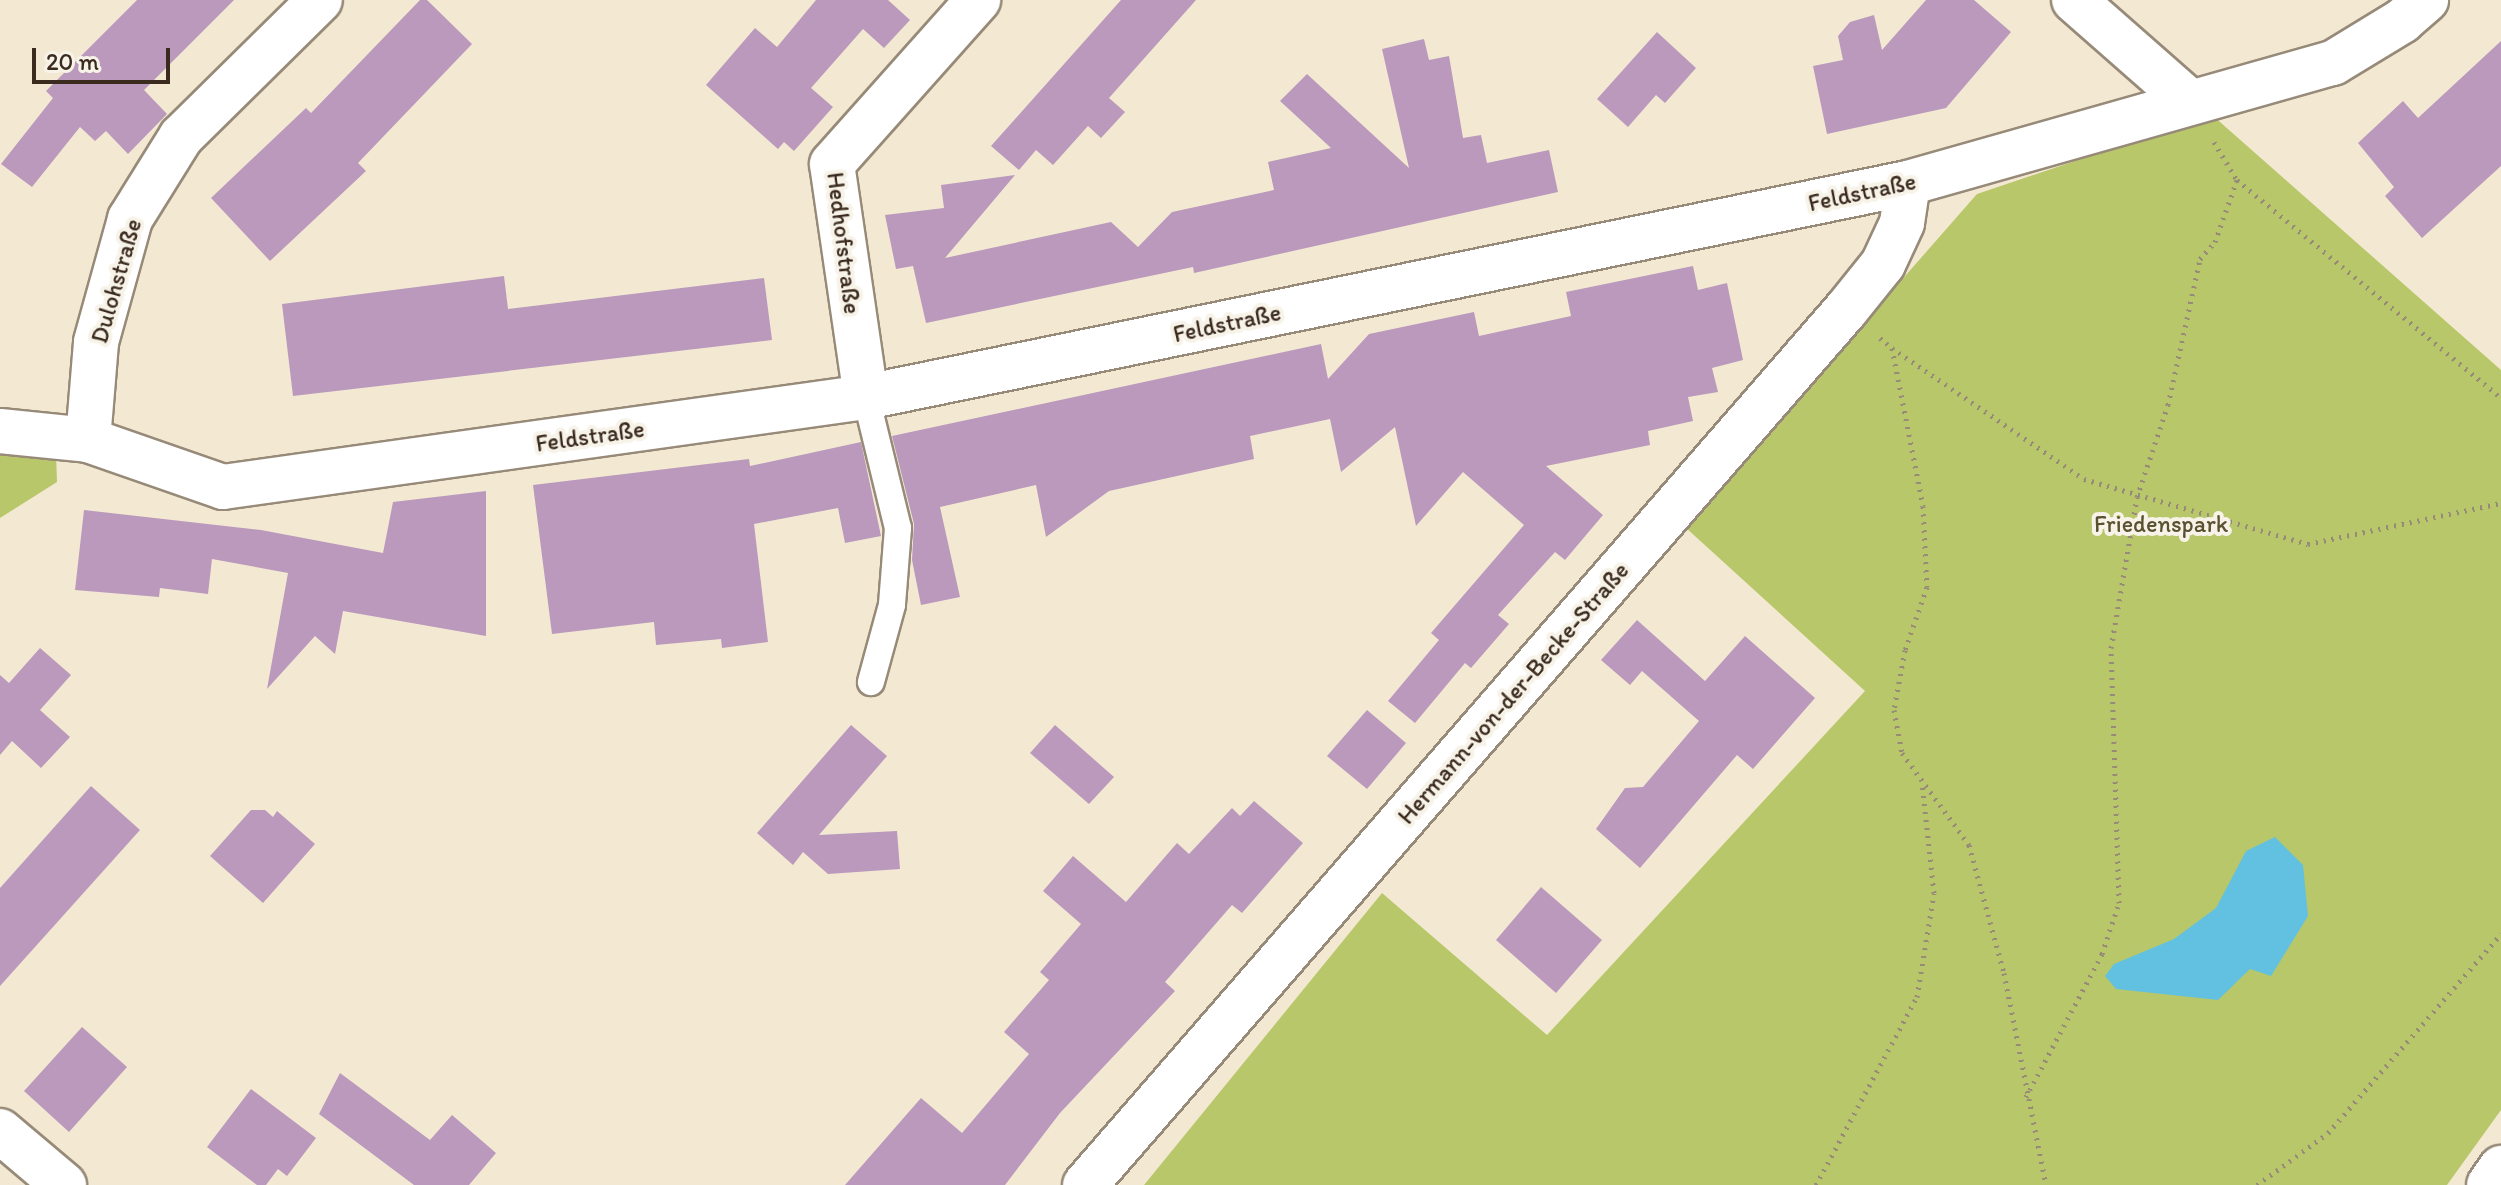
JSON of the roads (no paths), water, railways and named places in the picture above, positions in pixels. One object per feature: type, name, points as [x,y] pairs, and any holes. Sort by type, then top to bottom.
[{"type":"street","name":"Dulohstraße","points":[[88,440],[96,342],[130,219],[181,137],[320,0]]},
{"type":"street","name":"Hedhofstraße","points":[[866,397],[832,164],[978,0]]},
{"type":"street","points":[[2074,0],[2190,102]]},
{"type":"street","name":"Feldstraße","points":[[0,431],[88,440],[223,487],[866,397],[1908,183],[2333,63],[2402,21],[2426,0]]},
{"type":"street","name":"Hermann-von-der-Becke-Straße","points":[[1085,1185],[1846,310],[1883,264],[1902,223],[1908,183]]},
{"type":"street","points":[[0,1131],[64,1185]]},
{"type":"street","points":[[2489,1185],[2501,1168]]},
{"type":"lane","points":[[866,397],[898,528],[892,605],[871,682]]},
{"type":"water","points":[[2275,837],[2303,865],[2308,916],[2271,976],[2250,969],[2218,1000],[2116,989],[2105,976],[2114,964],[2174,939],[2216,908],[2246,851]]},
{"type":"park label","name":"Friedenspark","points":[[2161,524]]}]
